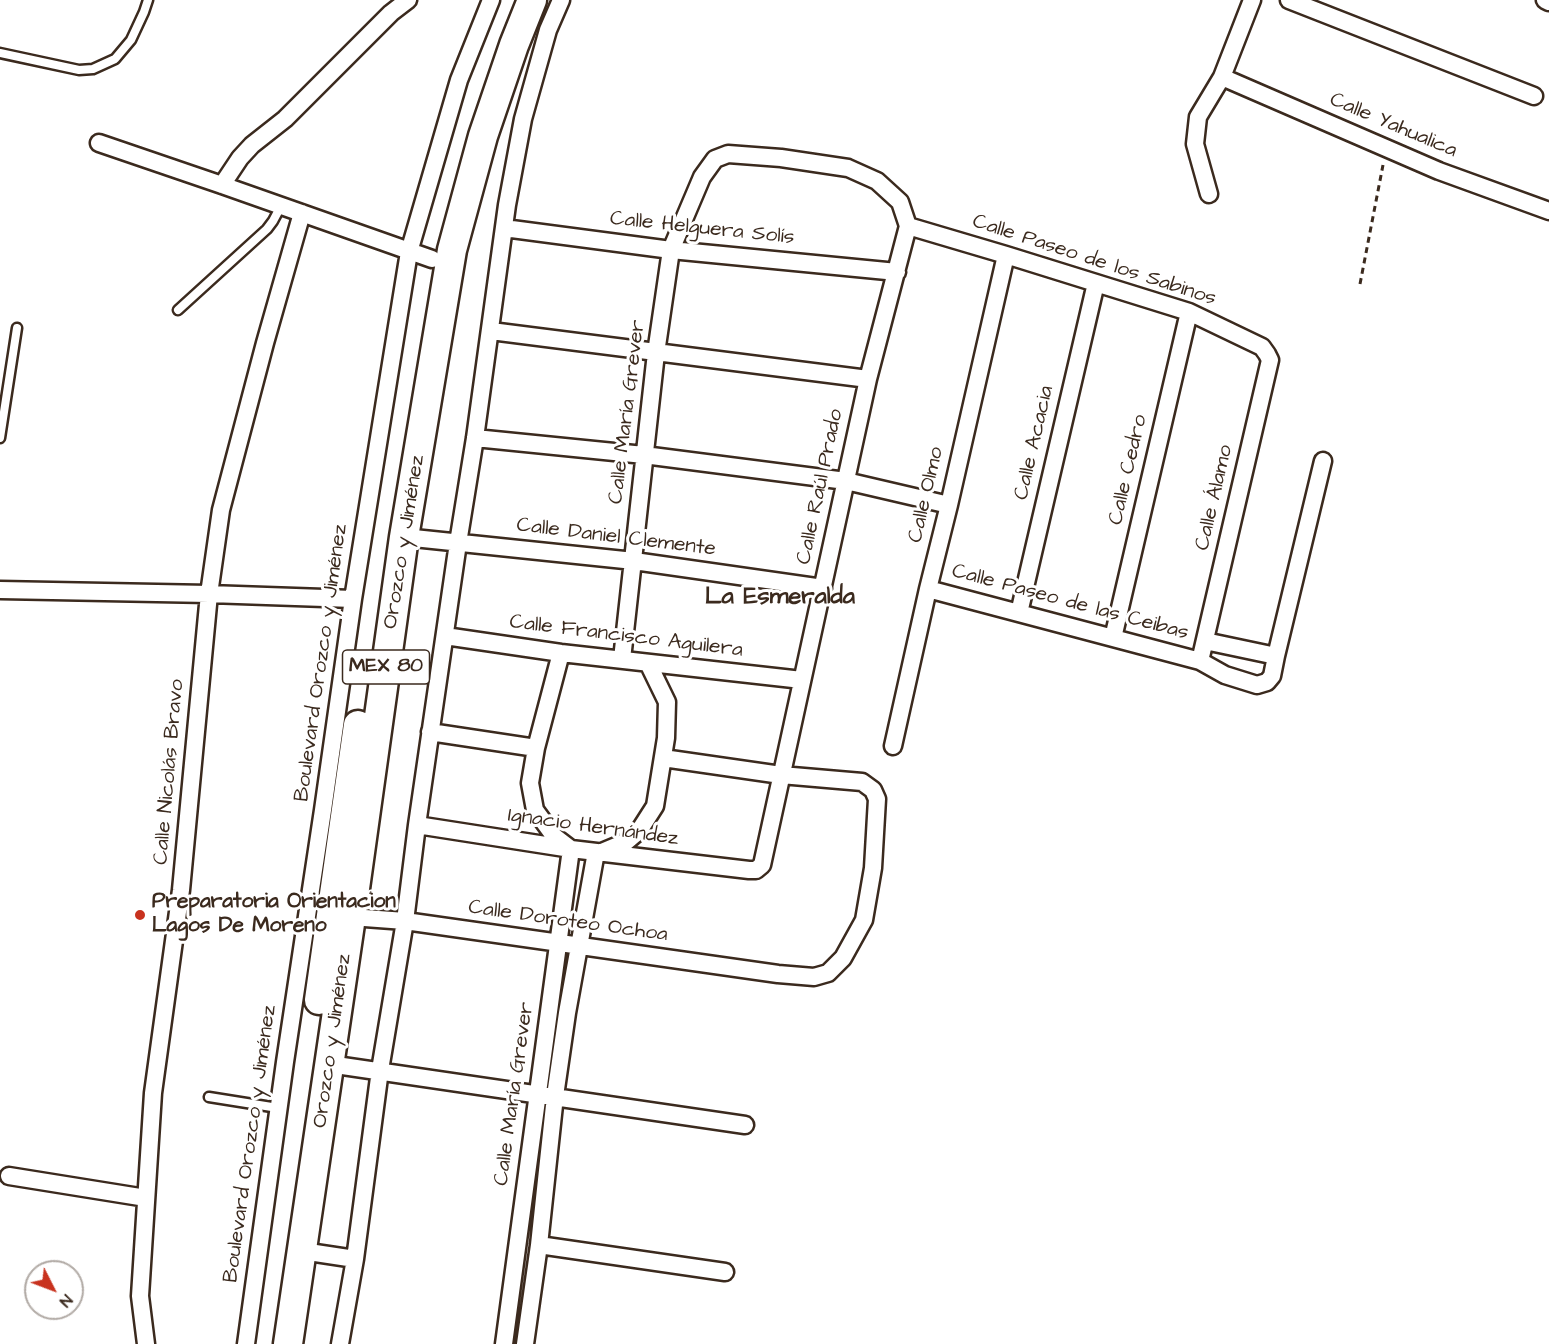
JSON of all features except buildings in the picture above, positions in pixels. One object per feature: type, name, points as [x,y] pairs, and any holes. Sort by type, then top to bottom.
[{"type":"highway","name":"Orozco y Jiménez","points":[[270,1344],[384,536],[420,256],[512,0]]},
{"type":"highway","name":"Orozco y Jiménez","points":[[288,1344],[404,537],[452,250],[483,136],[532,0]]},
{"type":"street","points":[[222,185],[252,145],[285,119],[391,13],[408,0]]},
{"type":"street","name":"Boulevard Orozco y Jiménez","points":[[246,1344],[278,1108],[353,599],[420,256],[459,80],[492,0]]},
{"type":"street","name":"MEX 80","points":[[340,1344],[355,1259],[380,1070],[405,921],[430,732],[476,438],[504,228],[523,119],[548,30],[561,0]]},
{"type":"street","points":[[1209,194],[1195,144],[1197,117],[1222,77],[1252,0]]},
{"type":"street","points":[[1289,0],[1534,96]]},
{"type":"street","points":[[1545,0],[1549,2]]},
{"type":"street","name":"Calle Yahualica","points":[[1222,77],[1439,171],[1549,211]]},
{"type":"street","points":[[99,143],[420,256]]},
{"type":"street","name":"Calle María Grever","points":[[622,659],[656,353],[671,250],[702,177],[715,159],[728,154],[781,158],[848,168],[877,181],[900,202],[908,226]]},
{"type":"street","name":"Calle Nicolás Bravo","points":[[146,1344],[140,1296],[153,1093],[181,890],[209,594],[221,510],[302,213]]},
{"type":"street","name":"Calle Paseo de los Sabinos","points":[[908,226],[1189,312],[1262,347]]},
{"type":"street","name":"Calle Raúl Prado","points":[[762,865],[868,379],[908,226]]},
{"type":"street","name":"Calle Helguera Solís","points":[[504,228],[671,250],[897,272]]},
{"type":"street","name":"Calle Olmo","points":[[893,746],[1006,255]]},
{"type":"street","name":"Calle Acacia","points":[[1018,613],[1096,283]]},
{"type":"street","name":"Calle Cedro","points":[[1113,638],[1189,312]]},
{"type":"street","points":[[491,331],[868,379]]},
{"type":"street","name":"Calle Álamo","points":[[1200,661],[1270,360],[1262,347]]},
{"type":"street","points":[[476,438],[644,455],[846,480],[949,506]]},
{"type":"street","points":[[1205,641],[1275,656],[1323,461]]},
{"type":"street","name":"Calle Daniel Clemente","points":[[404,537],[634,561],[823,588]]},
{"type":"street","name":"Calle Paseo de las Ceibas","points":[[928,589],[1200,661],[1225,675],[1257,685],[1267,682],[1272,676],[1275,656]]},
{"type":"street","points":[[0,590],[353,599]]},
{"type":"street","name":"Calle Francisco Aguilera","points":[[445,636],[561,653],[802,680]]},
{"type":"street","points":[[561,653],[536,748],[530,783],[535,810],[554,837],[572,849]]},
{"type":"street","points":[[598,853],[626,842],[639,831],[655,806],[666,738],[668,702],[648,663]]},
{"type":"street","points":[[430,732],[536,748]]},
{"type":"street","name":"Calle Doroteo Ochoa","points":[[351,917],[405,921],[778,974],[814,977],[828,973],[843,958],[864,920],[873,868],[877,799],[873,790],[862,782],[781,775],[663,758]]},
{"type":"street","name":"Ignacio Hernández","points":[[417,825],[598,853],[749,870],[756,870],[762,865]]},
{"type":"street","name":"Calle María Grever","points":[[504,1344],[572,849]]},
{"type":"street","name":"Calle María Grever","points":[[525,1344],[540,1245],[555,1096],[567,1013],[598,853]]},
{"type":"street","points":[[329,1064],[745,1125]]},
{"type":"street","points":[[9,1176],[146,1198]]},
{"type":"street","points":[[540,1245],[725,1272]]},
{"type":"street","points":[[302,1251],[355,1259]]},
{"type":"lane","points":[[0,53],[79,70],[93,69],[115,60],[131,40],[148,0]]},
{"type":"lane","points":[[178,310],[267,229],[281,206]]},
{"type":"lane","points":[[0,438],[17,328]]},
{"type":"lane","points":[[209,1097],[278,1108]]},
{"type":"path","points":[[1360,284],[1387,148]]},
{"type":"place","name":"Preparatoria Orientacion Lagos De Moreno","points":[[140,915]]},
{"type":"district","name":"La Esmeralda","points":[[780,598]]}]
